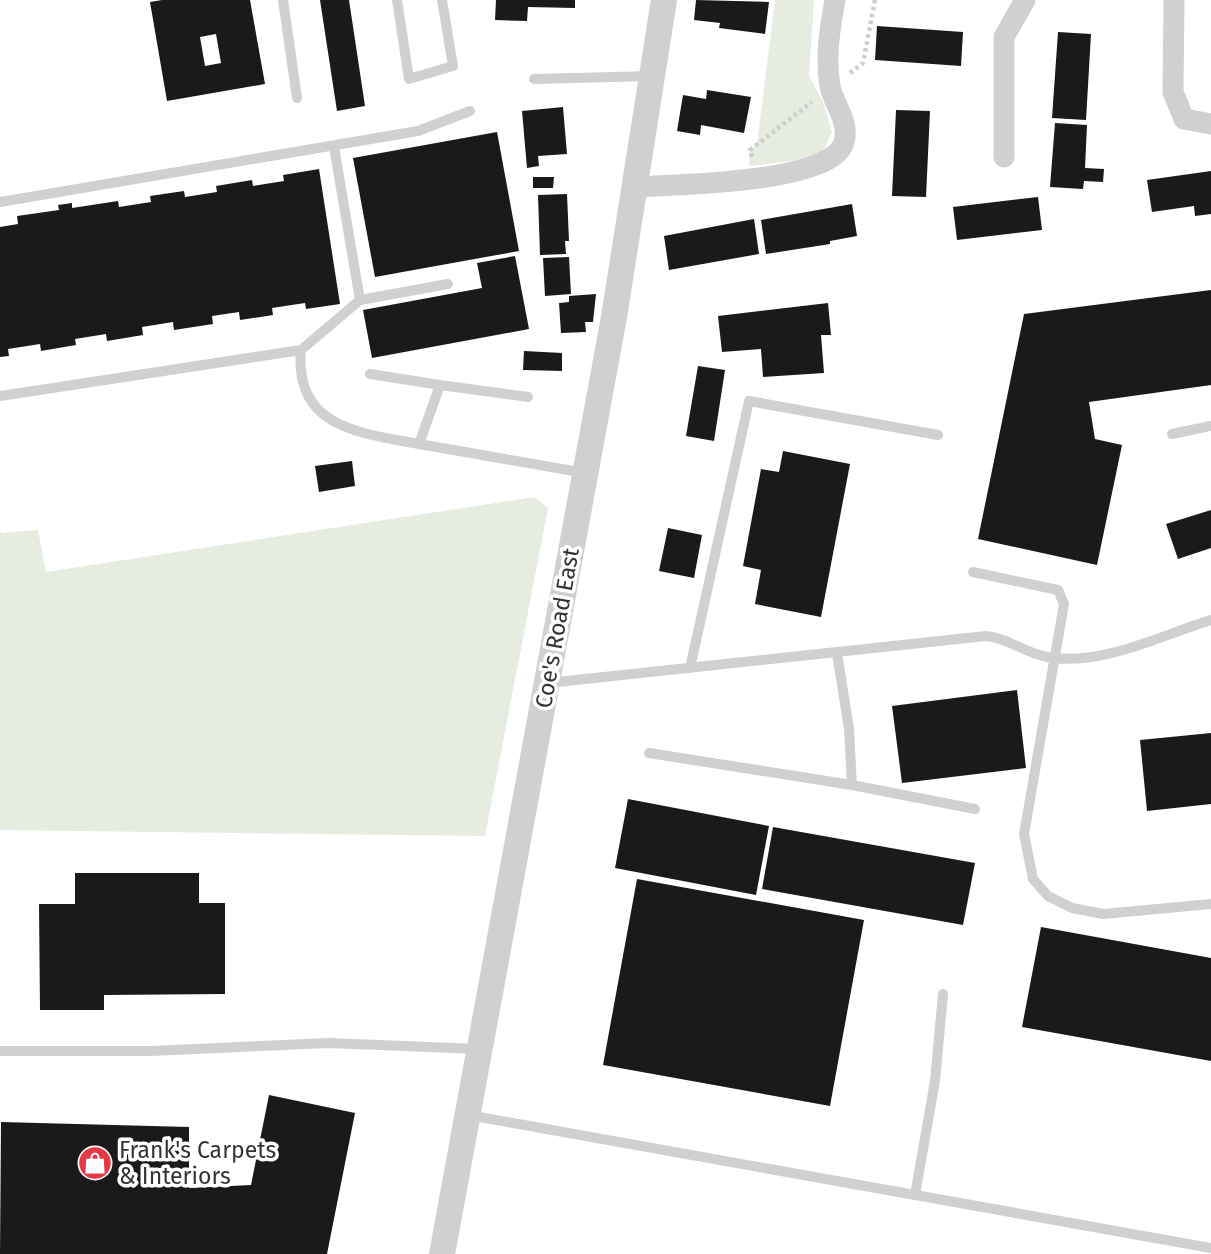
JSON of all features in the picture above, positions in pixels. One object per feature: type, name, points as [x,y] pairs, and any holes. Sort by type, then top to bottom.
[{"type":"street","name":"Coe's Road East","points":[[442,1254],[586,473],[636,187],[664,0]]},
{"type":"street","points":[[636,187],[757,178],[811,168],[835,157],[845,142],[844,119],[830,88],[828,45],[835,0]]},
{"type":"street","points":[[1004,157],[1004,37],[1025,0]]},
{"type":"street","points":[[1174,0],[1173,92],[1184,119],[1211,124]]},
{"type":"lane","points":[[283,0],[297,98]]},
{"type":"lane","points":[[397,0],[410,79],[453,66],[442,0]]},
{"type":"lane","points":[[534,79],[653,76]]},
{"type":"lane","points":[[0,202],[418,131],[470,111]]},
{"type":"lane","points":[[334,147],[360,300]]},
{"type":"lane","points":[[0,396],[302,350],[360,300],[448,284]]},
{"type":"lane","points":[[302,350],[300,373],[306,393],[345,430],[586,473]]},
{"type":"lane","points":[[370,374],[528,397]]},
{"type":"lane","points":[[419,444],[440,385]]},
{"type":"lane","points":[[691,668],[748,401],[938,435]]},
{"type":"lane","points":[[1172,434],[1211,426]]},
{"type":"lane","points":[[973,572],[1058,590],[1064,604],[1024,834],[1033,879],[1048,896],[1072,908],[1114,914],[1211,904]]},
{"type":"lane","points":[[547,683],[986,636],[1003,638],[1028,653],[1071,659],[1111,652],[1211,620]]},
{"type":"lane","points":[[837,653],[849,729],[852,785]]},
{"type":"lane","points":[[649,753],[852,785],[975,809]]},
{"type":"lane","points":[[915,1195],[935,1081],[943,994]]},
{"type":"lane","points":[[0,1051],[151,1051],[328,1043],[480,1049]]},
{"type":"lane","points":[[468,1115],[1211,1247],[1211,1242]]},
{"type":"shaded area","points":[[775,0],[814,0],[809,76],[823,102],[832,132],[823,151],[808,159],[749,166],[750,150],[757,145]]},
{"type":"shaded area","points":[[534,497],[548,508],[485,836],[0,830],[0,529],[1,533],[38,530],[46,572]]},
{"type":"building","points":[[250,0],[265,84],[167,101],[150,2]],"holes":[[[216,34],[221,63],[205,66],[200,37]]]},
{"type":"building","points":[[320,0],[349,0],[365,106],[337,111]]},
{"type":"building","points":[[496,0],[575,0],[575,8],[528,7],[527,21],[495,20]]},
{"type":"building","points":[[696,0],[769,2],[765,34],[719,28],[720,23],[694,20]]},
{"type":"building","points":[[877,26],[963,32],[961,66],[875,60]]},
{"type":"building","points":[[1058,32],[1091,34],[1086,120],[1052,118]]},
{"type":"building","points":[[707,90],[751,97],[744,133],[701,125],[700,135],[677,131],[683,95],[706,99]]},
{"type":"building","points":[[563,107],[567,154],[538,156],[539,166],[527,168],[522,111]]},
{"type":"building","points":[[896,110],[930,111],[926,197],[892,196]]},
{"type":"building","points":[[1055,123],[1087,125],[1085,168],[1104,169],[1103,182],[1084,181],[1083,189],[1050,187]]},
{"type":"building","points":[[497,132],[519,251],[375,277],[353,158]]},
{"type":"building","points":[[319,169],[340,304],[306,309],[305,303],[272,308],[273,315],[240,320],[239,312],[212,316],[213,324],[174,330],[173,322],[142,327],[143,335],[107,341],[106,334],[75,339],[76,345],[41,351],[40,344],[8,349],[9,356],[0,357],[0,227],[18,224],[17,216],[59,210],[58,205],[72,203],[72,208],[118,201],[119,207],[151,202],[150,196],[184,191],[185,197],[217,192],[216,186],[252,180],[253,186],[284,181],[283,175]]},
{"type":"building","points":[[1211,171],[1211,214],[1195,216],[1194,206],[1152,212],[1147,180]]},
{"type":"building","points":[[533,177],[554,177],[553,188],[533,188]]},
{"type":"building","points":[[567,194],[569,241],[565,241],[566,254],[540,255],[538,195]]},
{"type":"building","points":[[1038,197],[1042,230],[957,240],[953,207]]},
{"type":"building","points":[[852,204],[857,236],[830,241],[830,244],[766,254],[761,220]]},
{"type":"building","points":[[754,219],[759,254],[669,270],[664,236]]},
{"type":"building","points":[[515,256],[529,329],[372,358],[363,310],[482,288],[477,263]]},
{"type":"building","points":[[569,257],[571,294],[545,296],[543,258]]},
{"type":"building","points":[[1211,290],[1211,385],[1089,402],[1095,439],[1122,445],[1097,565],[978,539],[1024,314]]},
{"type":"building","points":[[596,294],[593,322],[585,322],[586,332],[561,333],[559,303],[569,302],[569,296]]},
{"type":"building","points":[[828,303],[831,335],[821,335],[824,373],[763,377],[761,349],[722,352],[718,316]]},
{"type":"building","points":[[524,351],[562,353],[562,371],[523,370]]},
{"type":"building","points":[[698,366],[725,370],[714,441],[686,436]]},
{"type":"building","points":[[783,451],[850,464],[821,617],[755,604],[761,570],[743,566],[761,469],[779,472]]},
{"type":"building","points":[[352,461],[355,486],[319,492],[315,466]]},
{"type":"building","points":[[1211,510],[1211,548],[1178,559],[1166,524]]},
{"type":"building","points":[[668,528],[702,535],[694,578],[659,571]]},
{"type":"building","points":[[1017,690],[1026,768],[902,783],[892,706]]},
{"type":"building","points":[[1211,733],[1211,804],[1147,811],[1140,740]]},
{"type":"building","points":[[628,799],[769,826],[756,895],[615,868]]},
{"type":"building","points":[[773,827],[975,863],[963,925],[762,889]]},
{"type":"building","points":[[75,873],[199,873],[199,903],[225,903],[225,994],[104,995],[104,1010],[40,1010],[39,904],[75,904]]},
{"type":"building","points":[[637,879],[864,920],[830,1106],[603,1065]]},
{"type":"building","points":[[1041,927],[1211,958],[1211,1061],[1022,1027]]},
{"type":"building","name":"Frank's Carpets & Interiors","points":[[269,1095],[355,1113],[327,1254],[0,1254],[1,1122],[189,1127],[189,1188],[251,1185]]},
{"type":"place","name":"Frank's Carpets & Interiors","points":[[95,1163]]}]
